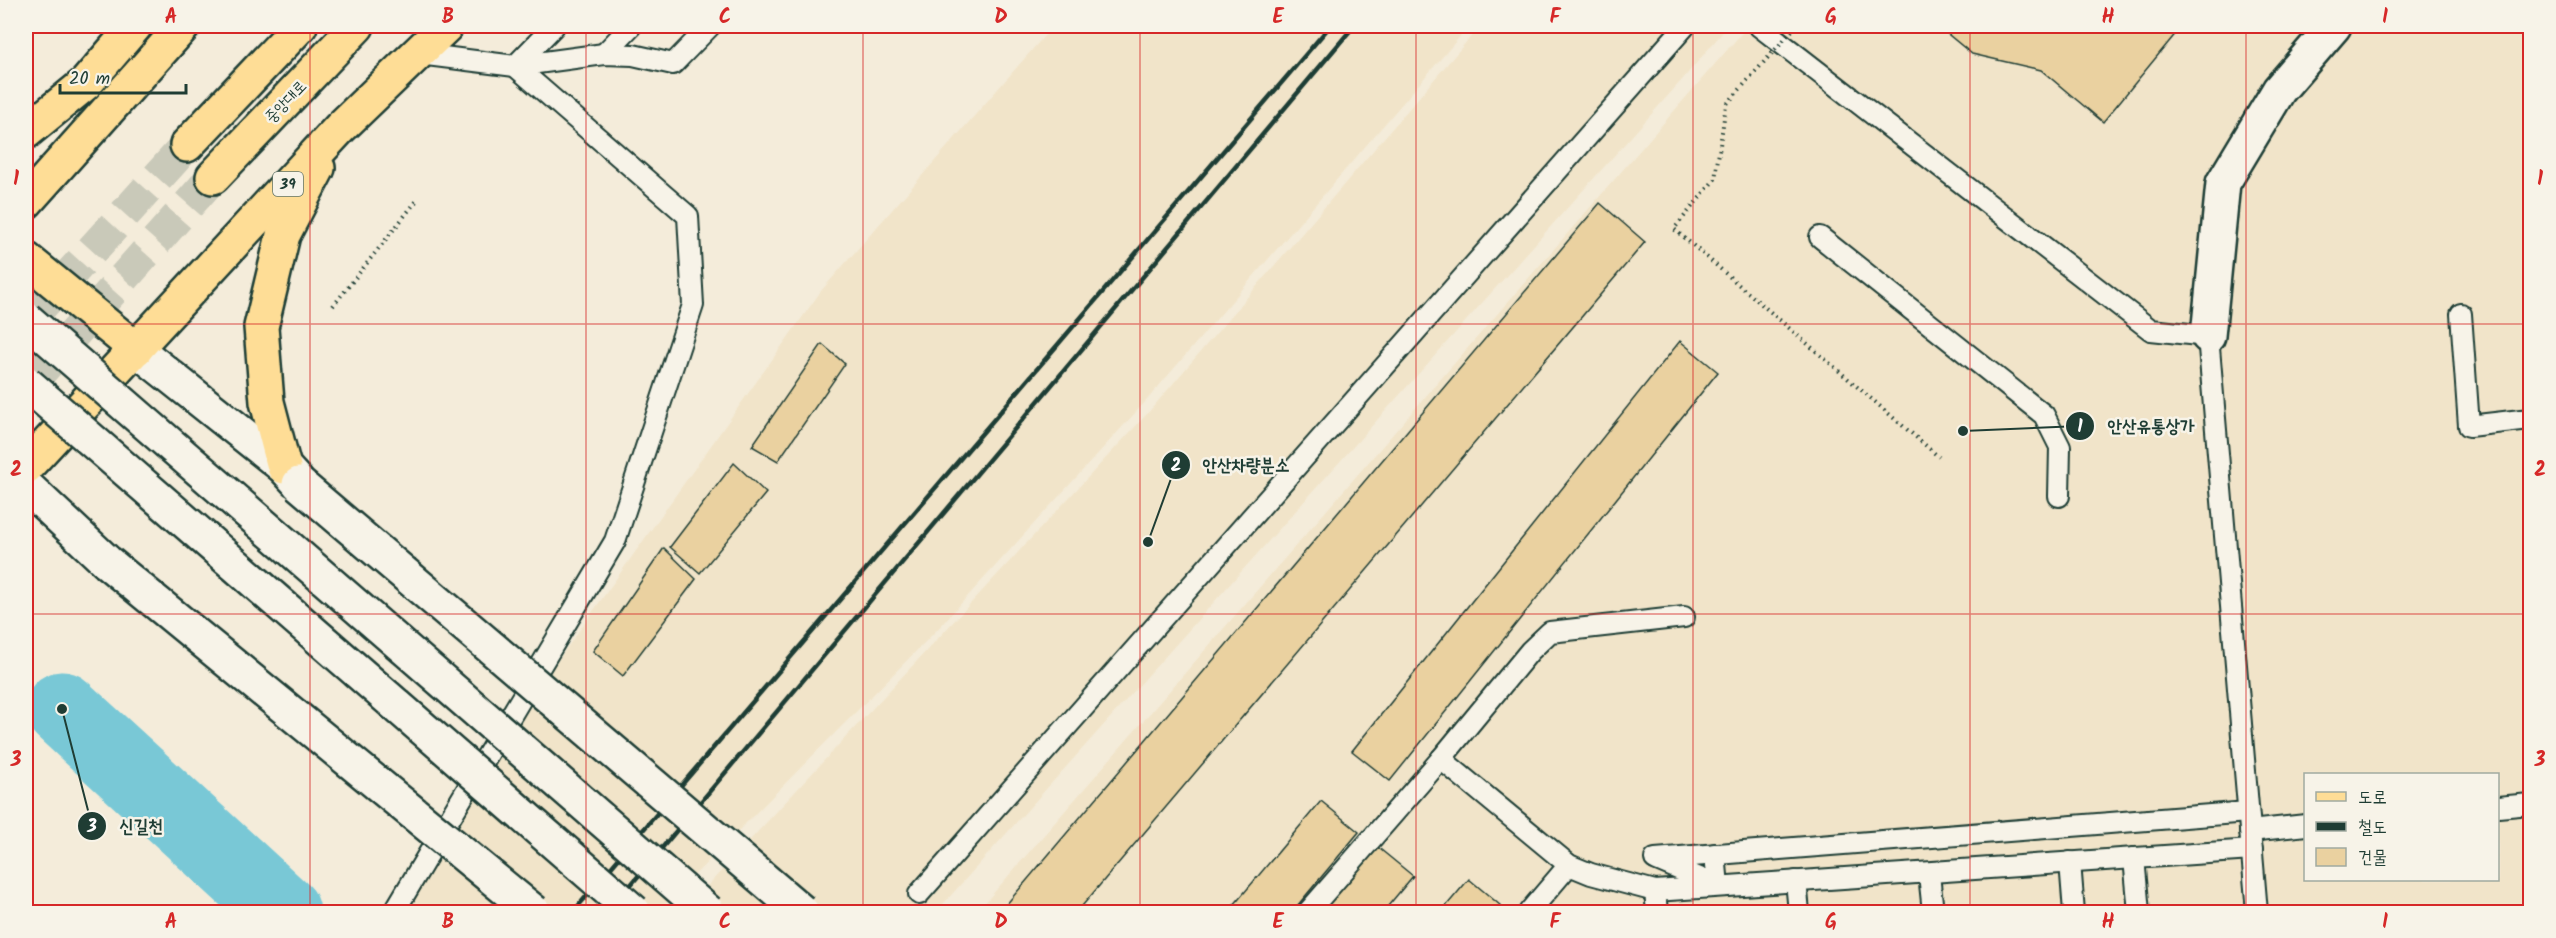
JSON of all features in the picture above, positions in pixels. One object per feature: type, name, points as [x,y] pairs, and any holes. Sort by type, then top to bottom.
[{"type":"main road","points":[[26,132],[86,83],[135,26]]},
{"type":"main road","points":[[26,202],[183,26]]},
{"type":"main road","points":[[188,146],[300,26]]},
{"type":"main road","name":"중앙대로","points":[[213,177],[357,26]]},
{"type":"main road","name":"39","points":[[26,467],[340,128],[446,26]]},
{"type":"main road","points":[[2208,336],[2223,183],[2279,90],[2334,26]]},
{"type":"main road","points":[[291,476],[267,402],[261,327],[283,235],[340,128]]},
{"type":"main road","points":[[26,259],[291,476],[802,912]]},
{"type":"main road","points":[[26,318],[708,912]]},
{"type":"main road","points":[[26,383],[634,912]]},
{"type":"main road","points":[[26,486],[107,562],[534,912]]},
{"type":"lane","points":[[515,66],[554,26]]},
{"type":"lane","points":[[604,54],[631,26]]},
{"type":"lane","points":[[418,54],[515,66],[604,54],[633,55],[673,64],[710,26]]},
{"type":"lane","points":[[919,894],[1685,26]]},
{"type":"lane","points":[[1759,26],[2151,330],[2208,336],[2257,912]]},
{"type":"lane","points":[[394,912],[615,541],[693,305],[688,216],[515,66]]},
{"type":"lane","points":[[1821,237],[2044,415],[2060,447],[2059,496]]},
{"type":"lane","points":[[2461,314],[2469,426],[2530,419]]},
{"type":"lane","points":[[1308,912],[1441,759],[1530,651],[1550,632],[1684,617]]},
{"type":"lane","points":[[1441,759],[1569,865],[1591,874],[1655,891],[1929,874],[2134,858],[2250,831]]},
{"type":"lane","points":[[2499,807],[2530,804]]},
{"type":"lane","points":[[1718,886],[1655,859],[1715,854],[2250,831],[2304,825]]},
{"type":"lane","points":[[1715,854],[1718,886]]},
{"type":"lane","points":[[2134,858],[2139,912]]},
{"type":"lane","points":[[2070,862],[2074,912]]},
{"type":"lane","points":[[1528,912],[1569,865]]},
{"type":"lane","points":[[1929,874],[1933,912]]},
{"type":"lane","points":[[1796,881],[1799,912]]},
{"type":"lane","points":[[1655,891],[1657,912]]},
{"type":"path","points":[[1796,26],[1726,105],[1715,179],[1674,229],[1939,457]]},
{"type":"path","points":[[333,306],[418,199]]},
{"type":"shaded area","points":[[1053,26],[1469,26],[1146,401],[935,632],[658,912],[379,912],[821,291]]},
{"type":"shaded area","points":[[1480,26],[1728,26],[936,912],[683,912],[1147,414]]},
{"type":"shaded area","points":[[1748,26],[2530,26],[2530,912],[977,912]]},
{"type":"building","points":[[1938,26],[2182,26],[2103,122],[2041,70],[1972,54]]},
{"type":"building","points":[[1600,203],[1645,242],[1077,912],[1000,912]]},
{"type":"building","points":[[1680,341],[1718,372],[1390,781],[1352,751]]},
{"type":"building","points":[[822,344],[845,364],[778,461],[752,446]]},
{"type":"building","points":[[734,463],[766,493],[700,573],[670,547]]},
{"type":"building","points":[[664,548],[696,579],[623,676],[593,651]]},
{"type":"building","points":[[1321,801],[1359,832],[1292,912],[1228,912]]},
{"type":"building","points":[[1375,845],[1413,876],[1383,912],[1318,912]]},
{"type":"building","points":[[1469,879],[1507,911],[1441,912]]},
{"type":"waterway","points":[[62,709],[283,912]]},
{"type":"tunnel","points":[[26,323],[187,145]]},
{"type":"tunnel","points":[[26,388],[213,177]]},
{"type":"railway","points":[[573,912],[1330,26]]},
{"type":"railway","points":[[608,912],[1354,26]]},
{"type":"place","name":"안산유통상가","points":[[1963,431]]},
{"type":"place","name":"안산차량분소","points":[[1148,542]]},
{"type":"place","name":"신길천","points":[[62,709]]}]
